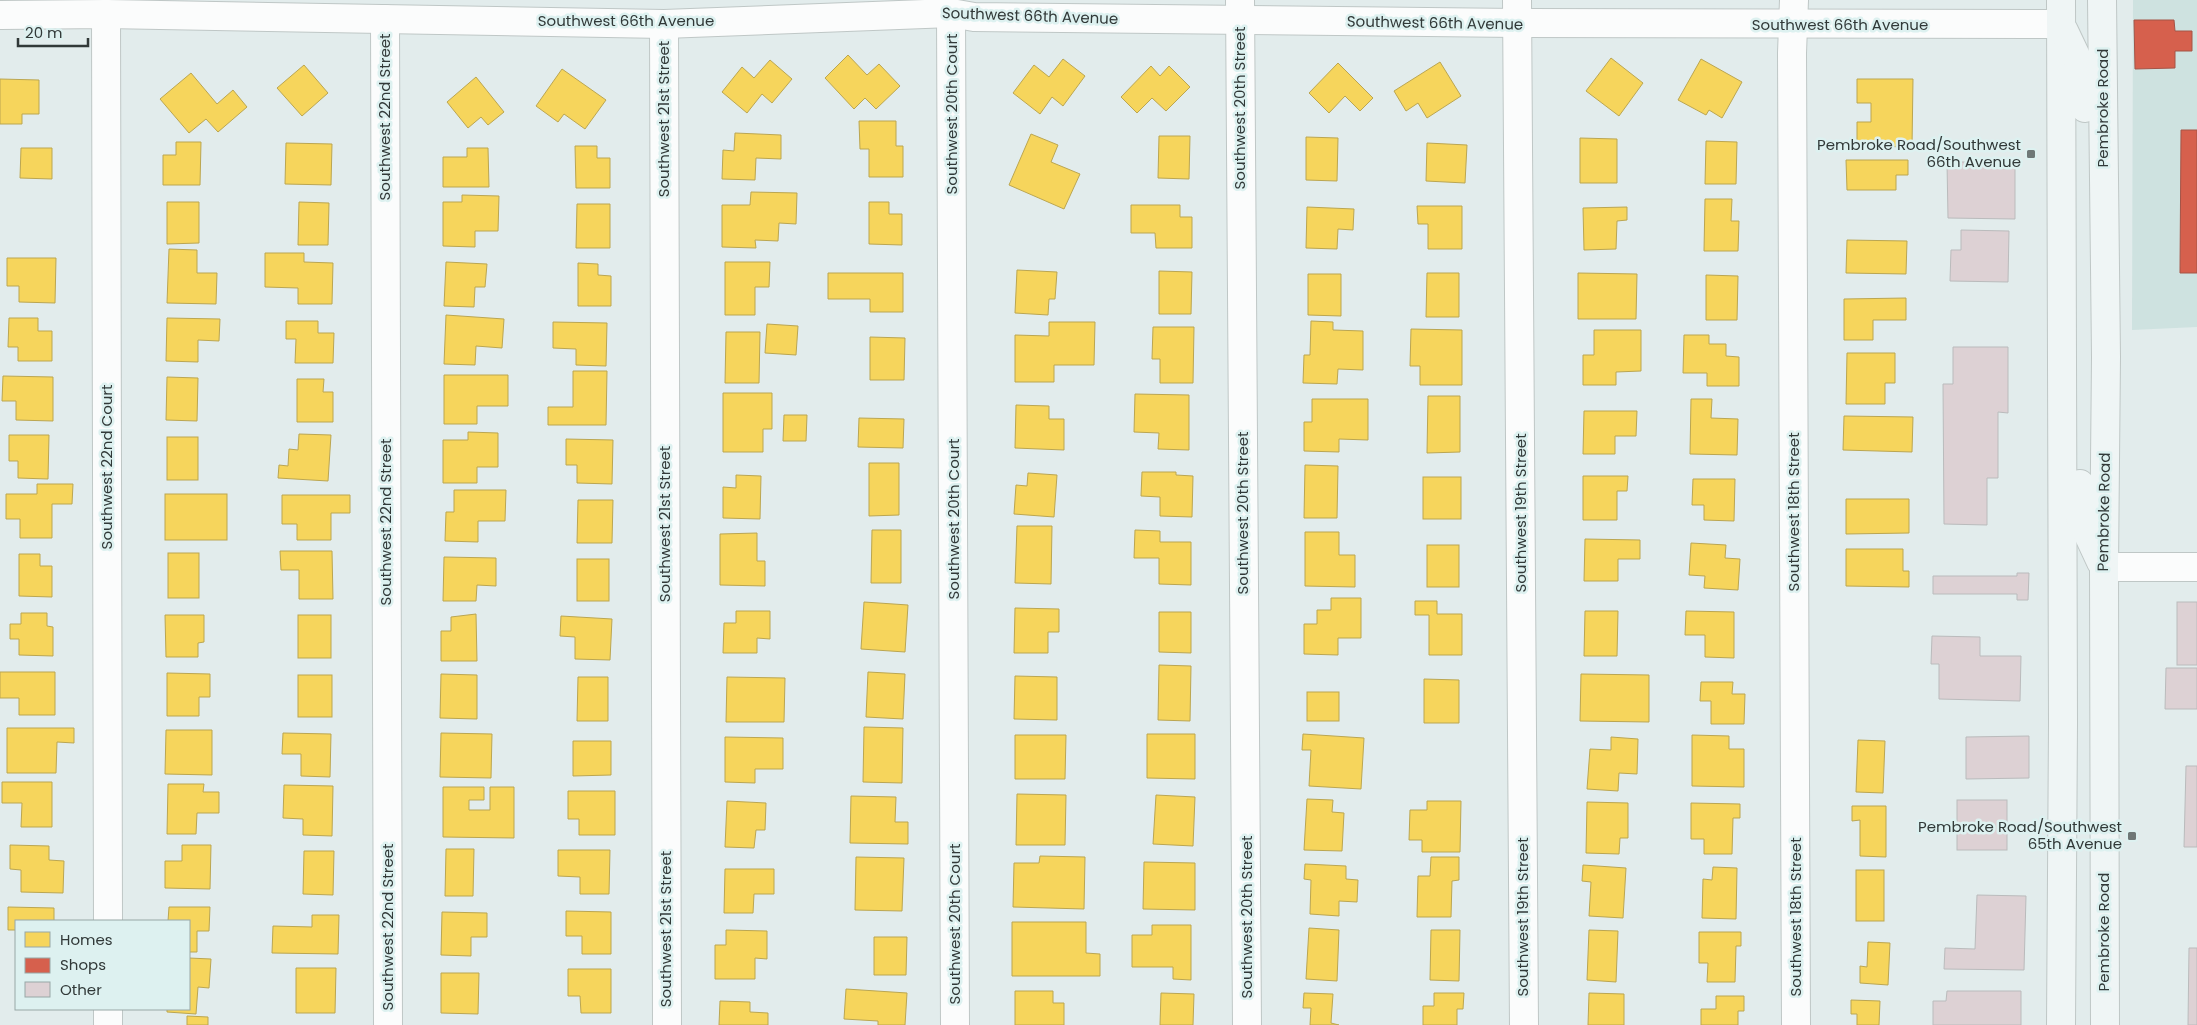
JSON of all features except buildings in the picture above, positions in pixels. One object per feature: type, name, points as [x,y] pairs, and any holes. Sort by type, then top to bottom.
[{"type":"main road","name":"Pembroke Road","points":[[2102,0],[2103,223],[2106,291],[2104,567],[2105,1025]]},
{"type":"main road","points":[[2061,12],[2084,73],[2086,264],[2106,291]]},
{"type":"main road","points":[[2061,12],[2063,302],[2062,1025]]},
{"type":"main road","points":[[2063,302],[2077,325],[2080,517],[2104,567]]},
{"type":"street","name":"Southwest 66th Avenue","points":[[0,15],[106,14],[664,24],[966,10],[2061,12]]},
{"type":"street","name":"Southwest 20th Court","points":[[955,1025],[966,10]]},
{"type":"street","name":"Southwest 20th Street","points":[[1240,10],[1247,1025]]},
{"type":"street","name":"Southwest 19th Street","points":[[1517,12],[1524,1025]]},
{"type":"street","name":"Southwest 18th Street","points":[[1794,12],[1792,53],[1796,1025]]},
{"type":"street","name":"Southwest 22nd Court","points":[[106,14],[108,920]]},
{"type":"street","name":"Southwest 22nd Street","points":[[385,19],[388,1025]]},
{"type":"street","name":"Southwest 21st Street","points":[[664,24],[667,1025]]},
{"type":"street","points":[[2104,567],[2197,567]]},
{"type":"street","points":[[108,1010],[108,1025]]},
{"type":"shaded area","points":[[2133,0],[2197,0],[2197,327],[2132,330]]},
{"type":"place","name":"Pembroke Road/Southwest 66th Avenue","points":[[2031,154]]},
{"type":"place","name":"Pembroke Road/Southwest 65th Avenue","points":[[2132,836]]}]
